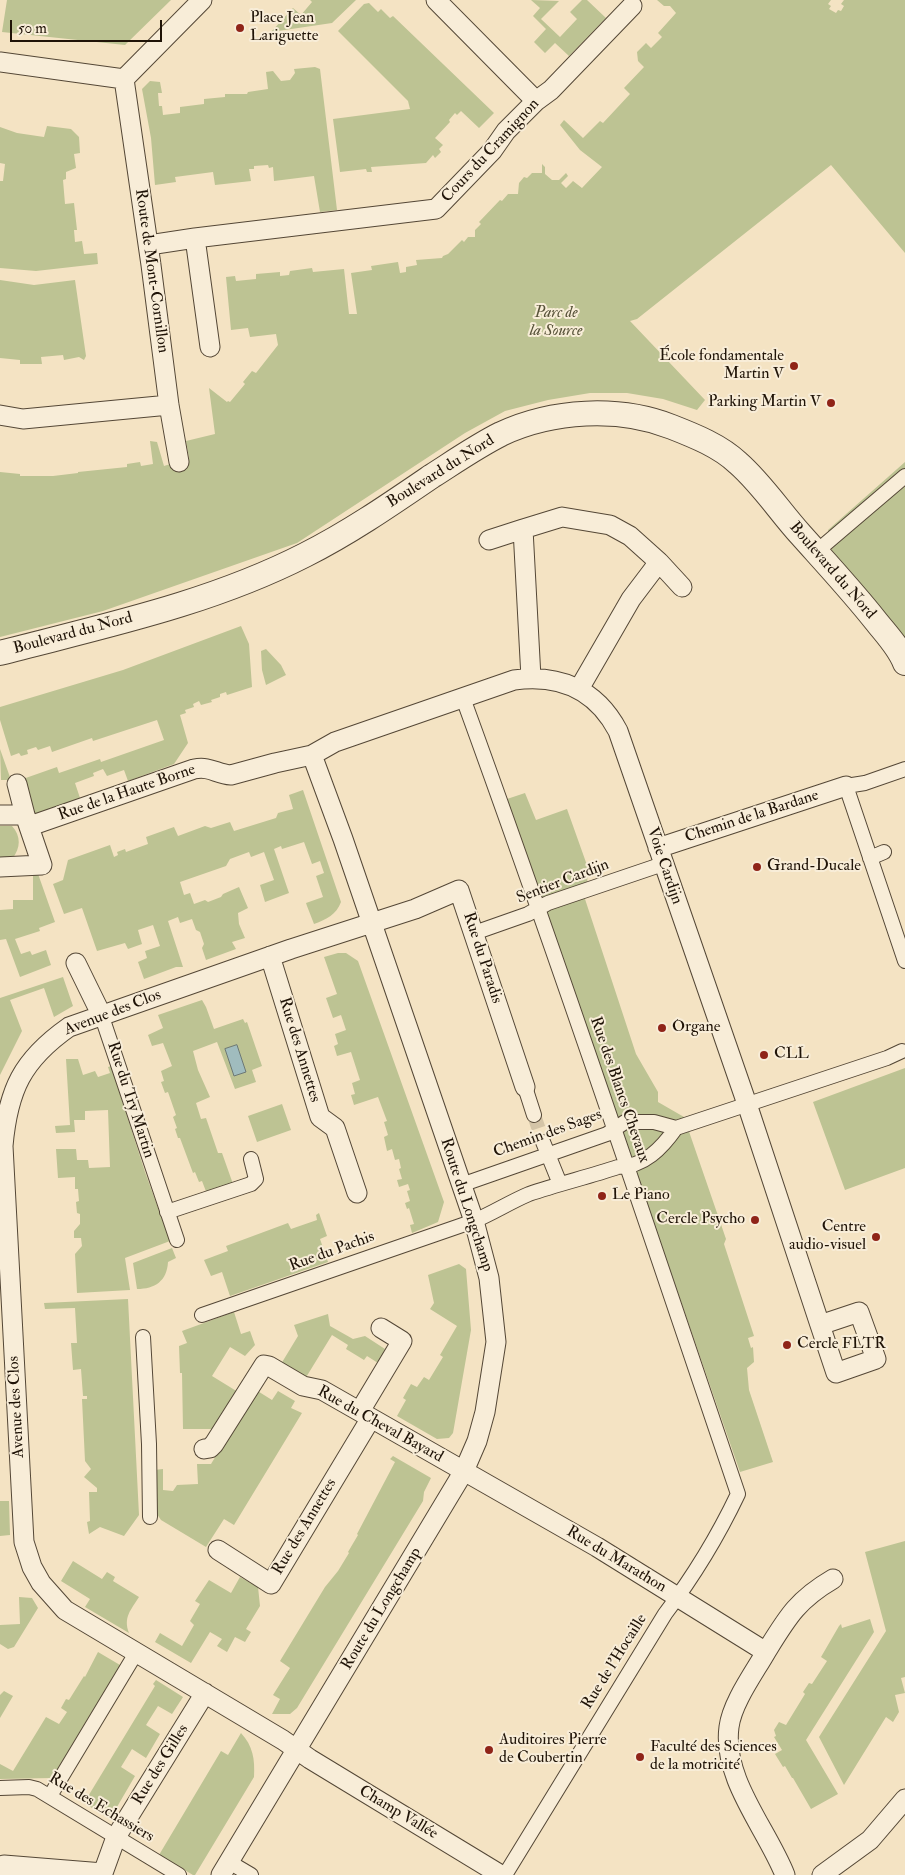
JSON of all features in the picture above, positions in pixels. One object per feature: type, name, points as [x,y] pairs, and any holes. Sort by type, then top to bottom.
[{"type":"street","points":[[5,63],[124,79],[202,0]]},
{"type":"street","points":[[436,0],[536,101]]},
{"type":"street","name":"Cours du Cramignon","points":[[149,246],[195,238],[436,209],[492,151],[506,131],[536,101],[551,90],[632,6]]},
{"type":"street","name":"Route de Mont-Cornillon","points":[[124,79],[149,246],[169,405],[179,462]]},
{"type":"street","points":[[195,238],[210,347]]},
{"type":"street","points":[[0,415],[23,419],[169,405]]},
{"type":"street","name":"Boulevard du Nord","points":[[0,653],[175,607],[249,581],[306,555],[396,500],[466,454],[500,435],[534,422],[583,414],[634,416],[657,421],[705,442],[737,461],[862,604],[904,656]]},
{"type":"street","points":[[816,552],[905,476]]},
{"type":"street","points":[[489,540],[562,517],[610,525],[630,536],[682,587]]},
{"type":"street","points":[[524,528],[531,678]]},
{"type":"street","points":[[579,690],[631,599],[658,562]]},
{"type":"street","name":"Voie Cardijn","points":[[312,755],[335,742],[514,680],[531,678],[556,681],[590,696],[603,708],[618,731],[747,1104],[820,1325]]},
{"type":"street","name":"Rue des Blancs Chevaux","points":[[463,698],[538,909],[738,1494]]},
{"type":"street","name":"Rue de la Haute Borne","points":[[0,815],[27,821],[194,769],[208,768],[225,775],[231,775],[312,755]]},
{"type":"street","name":"Route du Longchamp","points":[[225,1868],[464,1471],[477,1441],[485,1412],[496,1342],[489,1278],[474,1222],[344,839],[312,755]]},
{"type":"street","points":[[905,769],[865,783],[846,786],[905,961]]},
{"type":"street","points":[[0,867],[42,866],[17,784]]},
{"type":"street","name":"Chemin de la Bardane","points":[[660,856],[846,786]]},
{"type":"street","points":[[870,858],[884,852]]},
{"type":"street","name":"Sentier Cardijn","points":[[474,933],[538,909],[548,903],[660,856]]},
{"type":"street","name":"Rue du Paradis","points":[[372,923],[415,909],[460,890],[534,1115]]},
{"type":"street","name":"Avenue des Clos","points":[[295,1750],[205,1693],[65,1610],[41,1583],[32,1566],[24,1542],[3,1146],[6,1116],[12,1094],[23,1072],[51,1040],[69,1027],[101,1014],[372,923]]},
{"type":"street","name":"Rue des Annettes","points":[[270,956],[320,1116],[335,1128],[357,1193]]},
{"type":"street","name":"Rue du Try Martin","points":[[76,963],[101,1014],[177,1240]]},
{"type":"street","points":[[474,1222],[528,1195],[618,1167],[627,1167],[644,1161],[666,1142],[676,1128],[888,1058],[902,1051]]},
{"type":"street","name":"Chemin des Sages","points":[[461,1185],[545,1148],[607,1134],[625,1122],[654,1122],[676,1128]]},
{"type":"street","points":[[545,1148],[560,1184]]},
{"type":"street","points":[[167,1212],[251,1184],[256,1179],[251,1158]]},
{"type":"street","name":"Rue du Pachis","points":[[202,1315],[474,1222]]},
{"type":"street","name":"Rue des Annettes","points":[[218,1550],[271,1584],[366,1414],[402,1341],[382,1328]]},
{"type":"street","points":[[142,1336],[149,1444],[150,1517]]},
{"type":"street","name":"Rue du Cheval Bayard","points":[[204,1448],[210,1448],[214,1444],[264,1365],[303,1386],[322,1390],[464,1471]]},
{"type":"street","name":"Rue du Marathon","points":[[464,1471],[597,1547],[766,1652]]},
{"type":"street","name":"Rue de l'Hocaille","points":[[505,1875],[590,1734],[665,1614],[678,1597],[727,1516],[738,1494]]},
{"type":"street","points":[[785,1875],[777,1854],[764,1834],[729,1759],[729,1727],[740,1698],[766,1652],[796,1607],[814,1590],[832,1579]]},
{"type":"street","points":[[50,1796],[136,1653]]},
{"type":"street","name":"Rue des Gilles","points":[[104,1874],[116,1837],[205,1693]]},
{"type":"street","name":"Champ Vallée","points":[[295,1750],[501,1875]]},
{"type":"street","name":"Rue des Echassiers","points":[[0,1788],[29,1787],[37,1789],[179,1875]]},
{"type":"street","points":[[822,1875],[870,1840],[905,1799]]},
{"type":"street","points":[[0,1868],[4,1865],[62,1872],[104,1874]]},
{"type":"street","points":[[225,1868],[251,1875]]},
{"type":"green space","points":[[7,0],[171,0],[125,45],[2,32]]},
{"type":"green space","points":[[310,0],[356,0],[332,23],[271,32],[293,8],[301,15],[312,2]]},
{"type":"green space","points":[[531,0],[559,1],[541,19],[560,37],[577,19],[570,12],[582,0],[587,0],[606,18],[569,56],[555,43],[545,53],[534,42],[546,29],[533,16],[540,8]]},
{"type":"green space","name":"Parc de la Source","points":[[657,0],[831,0],[828,4],[831,6],[829,9],[836,13],[838,10],[841,11],[844,6],[841,4],[844,0],[905,0],[905,253],[831,165],[637,319],[630,321],[705,400],[697,410],[663,399],[627,393],[590,393],[548,400],[505,411],[465,433],[297,543],[103,611],[0,637],[0,472],[20,474],[20,476],[53,476],[127,467],[127,464],[140,462],[141,466],[153,464],[150,441],[157,442],[164,466],[189,458],[186,441],[215,434],[209,388],[227,402],[230,402],[245,384],[243,382],[252,371],[256,373],[278,345],[276,334],[250,337],[248,328],[231,330],[226,277],[235,276],[236,281],[256,279],[256,274],[280,272],[280,276],[289,275],[290,271],[312,268],[313,272],[344,269],[349,314],[357,314],[351,273],[372,270],[371,266],[398,262],[400,273],[406,272],[406,267],[417,265],[416,260],[442,258],[462,240],[464,242],[468,237],[475,237],[475,230],[481,224],[479,222],[508,194],[518,194],[519,183],[524,177],[527,178],[532,173],[542,173],[542,164],[545,167],[545,174],[552,180],[559,180],[566,173],[568,176],[561,183],[566,188],[573,181],[582,188],[602,167],[580,150],[560,125],[564,120],[583,138],[600,121],[603,123],[630,94],[624,88],[644,67],[638,61],[637,52],[646,43],[651,48],[662,37],[658,33],[676,13],[670,6],[664,6]]},
{"type":"green space","points":[[369,3],[378,12],[381,9],[390,18],[393,16],[494,113],[479,128],[461,111],[457,115],[455,113],[449,120],[450,122],[435,138],[443,145],[439,149],[441,152],[435,158],[433,155],[426,163],[371,167],[372,172],[367,172],[366,169],[340,172],[333,119],[410,109],[408,101],[338,31],[364,4]]},
{"type":"green space","points":[[315,67],[320,69],[337,210],[320,212],[314,176],[274,181],[273,167],[269,168],[268,165],[254,166],[254,169],[249,169],[251,181],[215,185],[213,172],[175,177],[176,182],[155,185],[151,138],[142,89],[150,81],[160,82],[162,93],[158,93],[159,106],[162,106],[163,115],[180,113],[180,107],[204,104],[204,99],[225,97],[225,94],[247,94],[248,92],[268,89],[266,72],[273,71],[281,81],[290,80],[295,73],[294,69]]},
{"type":"green space","points":[[47,126],[71,129],[79,137],[80,153],[74,154],[76,168],[66,172],[66,179],[63,180],[65,204],[74,203],[77,230],[74,230],[75,242],[82,241],[84,254],[97,253],[98,264],[36,271],[0,268],[0,181],[3,181],[5,164],[0,163],[0,127],[17,133],[44,137]]},
{"type":"green space","points":[[0,280],[34,285],[75,280],[86,356],[84,360],[79,357],[64,360],[63,355],[41,357],[42,364],[20,364],[20,360],[0,358]]},
{"type":"green space","points":[[905,462],[905,640],[832,552],[828,530]]},
{"type":"green space","points":[[241,626],[249,644],[252,687],[227,695],[226,692],[220,694],[220,697],[211,700],[212,702],[201,705],[199,701],[193,704],[194,707],[185,710],[186,713],[180,715],[188,743],[174,764],[128,781],[124,770],[107,776],[103,769],[93,773],[94,776],[75,783],[80,798],[36,815],[32,812],[20,780],[57,767],[59,773],[100,759],[101,762],[164,740],[157,720],[93,741],[92,738],[52,752],[50,746],[38,750],[36,747],[27,750],[28,754],[21,756],[19,753],[11,756],[0,720],[0,707],[123,670]]},
{"type":"green space","points":[[266,649],[281,665],[286,675],[266,685],[262,670],[261,651]]},
{"type":"green space","points":[[0,749],[11,780],[1,780]]},
{"type":"green space","points":[[303,790],[341,902],[337,910],[327,918],[314,924],[306,903],[323,897],[316,876],[324,873],[320,861],[312,864],[304,842],[282,849],[281,846],[274,849],[289,893],[265,902],[260,885],[274,880],[264,852],[251,857],[249,852],[230,859],[226,866],[180,882],[184,895],[190,893],[194,904],[205,900],[208,902],[239,887],[248,908],[238,913],[239,924],[245,938],[232,942],[236,949],[206,960],[200,932],[196,930],[192,919],[180,923],[178,917],[168,921],[183,967],[176,967],[144,979],[138,962],[147,958],[145,951],[160,946],[153,925],[138,930],[142,944],[128,949],[125,943],[97,951],[82,908],[64,914],[53,884],[63,880],[68,860],[110,845],[114,857],[118,855],[117,852],[125,849],[126,852],[148,844],[146,837],[174,827],[178,836],[205,826],[211,828],[230,822],[234,831],[276,818],[278,813],[293,809],[289,795]]},
{"type":"green space","points":[[525,793],[536,820],[567,809],[588,868],[584,896],[636,1054],[658,1092],[658,1102],[684,1117],[726,1239],[724,1244],[754,1336],[748,1338],[751,1348],[753,1347],[754,1362],[747,1368],[749,1390],[773,1462],[740,1472],[507,799]]},
{"type":"green space","points":[[0,826],[12,826],[17,834],[19,842],[17,851],[12,859],[0,859]]},
{"type":"green space","points":[[37,871],[55,922],[39,928],[40,931],[15,939],[21,954],[30,951],[32,955],[46,950],[51,965],[20,977],[6,939],[0,940],[0,910],[13,909],[13,900],[33,900],[33,873]]},
{"type":"green space","points":[[346,953],[358,961],[444,1202],[438,1222],[412,1233],[410,1225],[414,1224],[409,1208],[407,1209],[405,1203],[410,1201],[407,1191],[410,1190],[408,1184],[399,1187],[397,1180],[402,1179],[399,1159],[395,1160],[392,1149],[387,1151],[384,1137],[388,1135],[384,1122],[387,1121],[378,1097],[354,1105],[351,1095],[355,1094],[352,1083],[360,1080],[351,1052],[337,1056],[334,1046],[338,1044],[335,1034],[346,1030],[341,1015],[333,1018],[326,998],[337,994],[324,957]]},
{"type":"green space","points":[[63,977],[73,1006],[54,1017],[44,988],[10,1000],[22,1031],[0,1075],[0,998]]},
{"type":"green space","points":[[202,1000],[214,1029],[243,1019],[245,1023],[247,1022],[262,1066],[252,1070],[256,1082],[235,1089],[217,1042],[193,1051],[198,1070],[210,1097],[196,1103],[201,1119],[206,1118],[218,1153],[222,1153],[233,1184],[207,1194],[202,1181],[199,1182],[195,1172],[193,1173],[180,1138],[178,1138],[173,1117],[176,1115],[168,1092],[165,1093],[161,1082],[164,1081],[161,1071],[172,1066],[163,1043],[152,1046],[148,1035],[163,1028],[158,1015]]},
{"type":"green space","points":[[66,1059],[78,1059],[83,1075],[95,1071],[98,1077],[110,1073],[108,1067],[111,1066],[145,1172],[170,1241],[125,1258],[130,1290],[77,1293],[75,1254],[82,1246],[81,1238],[74,1238],[74,1231],[80,1224],[80,1214],[77,1213],[76,1202],[79,1201],[78,1189],[75,1189],[75,1177],[58,1178],[56,1149],[76,1149],[77,1160],[88,1160],[89,1168],[110,1167],[108,1110],[85,1111],[85,1120],[74,1120],[75,1132],[56,1133],[55,1126],[70,1125]]},
{"type":"green space","points":[[905,1068],[905,1168],[845,1190],[813,1102]]},
{"type":"green space","points":[[282,1104],[291,1130],[257,1142],[248,1116]]},
{"type":"green space","points":[[319,1213],[327,1236],[320,1239],[328,1262],[230,1296],[222,1272],[211,1276],[204,1260],[228,1251],[226,1246],[288,1223],[291,1229],[317,1220],[316,1215]]},
{"type":"green space","points":[[172,1248],[176,1258],[168,1262],[165,1274],[159,1283],[143,1289],[137,1289],[133,1263]]},
{"type":"green space","points":[[459,1264],[466,1269],[471,1330],[453,1433],[449,1438],[437,1439],[397,1416],[406,1400],[403,1398],[411,1384],[417,1387],[424,1377],[429,1380],[443,1357],[440,1355],[457,1326],[430,1309],[434,1303],[428,1275]]},
{"type":"green space","points":[[128,1299],[139,1515],[124,1536],[100,1527],[89,1534],[87,1522],[90,1521],[89,1492],[97,1492],[97,1488],[84,1477],[91,1469],[85,1461],[82,1399],[87,1399],[87,1396],[83,1396],[81,1369],[73,1370],[71,1343],[77,1343],[75,1308],[45,1309],[44,1303]]},
{"type":"green space","points":[[234,1312],[241,1334],[250,1331],[255,1345],[245,1356],[230,1347],[212,1376],[238,1392],[216,1429],[183,1429],[182,1373],[180,1373],[179,1346],[187,1343],[182,1331]]},
{"type":"green space","points":[[328,1314],[330,1326],[353,1339],[365,1336],[385,1349],[378,1363],[367,1356],[364,1360],[346,1349],[348,1345],[332,1335],[305,1379],[281,1364],[298,1336],[294,1325]]},
{"type":"green space","points":[[256,1390],[272,1400],[278,1391],[295,1401],[291,1408],[302,1413],[234,1525],[224,1519],[206,1547],[161,1520],[157,1514],[154,1470],[163,1469],[163,1490],[173,1491],[177,1485],[198,1484],[197,1464],[211,1464]]},
{"type":"green space","points":[[393,1456],[431,1478],[424,1492],[423,1501],[297,1708],[290,1714],[272,1714],[280,1699],[273,1695],[290,1668],[280,1661],[325,1587],[349,1553],[395,1462],[390,1459]]},
{"type":"green space","points":[[0,1501],[9,1501],[10,1535],[0,1536]]},
{"type":"green space","points":[[905,1541],[905,1677],[901,1678],[905,1693],[895,1695],[899,1712],[893,1722],[886,1717],[844,1785],[819,1737],[886,1631],[865,1552]]},
{"type":"green space","points":[[73,1561],[102,1579],[107,1572],[115,1577],[113,1581],[139,1597],[127,1618],[129,1633],[85,1607],[90,1599],[61,1581]]},
{"type":"green space","points":[[240,1577],[258,1587],[260,1606],[246,1629],[251,1632],[245,1642],[235,1637],[227,1652],[217,1646],[222,1639],[210,1632],[191,1663],[155,1642],[160,1633],[182,1646],[194,1625],[190,1621],[200,1604],[195,1601],[209,1580],[231,1593]]},
{"type":"green space","points":[[19,1597],[32,1598],[38,1608],[14,1647],[8,1649],[0,1644],[0,1625],[20,1624]]},
{"type":"green space","points":[[870,1619],[874,1632],[806,1740],[838,1794],[811,1809],[793,1778],[775,1754],[782,1750],[774,1737],[776,1736],[774,1730],[779,1722],[786,1725],[805,1694],[803,1692],[809,1683],[812,1684],[827,1661],[821,1657],[839,1626],[841,1624],[842,1628]]},
{"type":"green space","points":[[98,1652],[120,1665],[52,1778],[0,1779],[0,1764],[13,1771],[46,1717],[59,1724],[67,1712],[61,1708],[66,1699],[69,1700],[85,1677]]},
{"type":"green space","points":[[156,1680],[183,1697],[172,1714],[158,1706],[146,1725],[160,1734],[146,1758],[132,1749],[121,1767],[135,1776],[110,1819],[84,1803],[155,1686],[153,1684]]},
{"type":"green space","points":[[4,1691],[13,1696],[0,1718],[0,1695]]},
{"type":"green space","points":[[241,1733],[252,1753],[254,1777],[195,1875],[193,1875],[159,1855],[221,1751],[228,1755]]},
{"type":"water","points":[[237,1045],[246,1072],[234,1076],[225,1049]]},
{"type":"tunnel","points":[[534,1115],[543,1142]]},
{"type":"place","name":"Place Jean Lariguette","points":[[240,28]]},
{"type":"place","name":"École fondamentale Martin V","points":[[794,366]]},
{"type":"place","name":"Parking Martin V","points":[[831,403]]},
{"type":"place","name":"Grand-Ducale","points":[[757,867]]},
{"type":"place","name":"Organe","points":[[662,1028]]},
{"type":"place","name":"CLL","points":[[764,1055]]},
{"type":"place","name":"Le Piano","points":[[602,1196]]},
{"type":"place","name":"Cercle Psycho","points":[[755,1220]]},
{"type":"place","name":"Centre audio-visuel","points":[[876,1237]]},
{"type":"place","name":"Cercle FLTR","points":[[787,1345]]},
{"type":"place","name":"Auditoires Pierre de Coubertin","points":[[489,1750]]},
{"type":"place","name":"Faculté des Sciences de la motricité","points":[[640,1757]]}]
